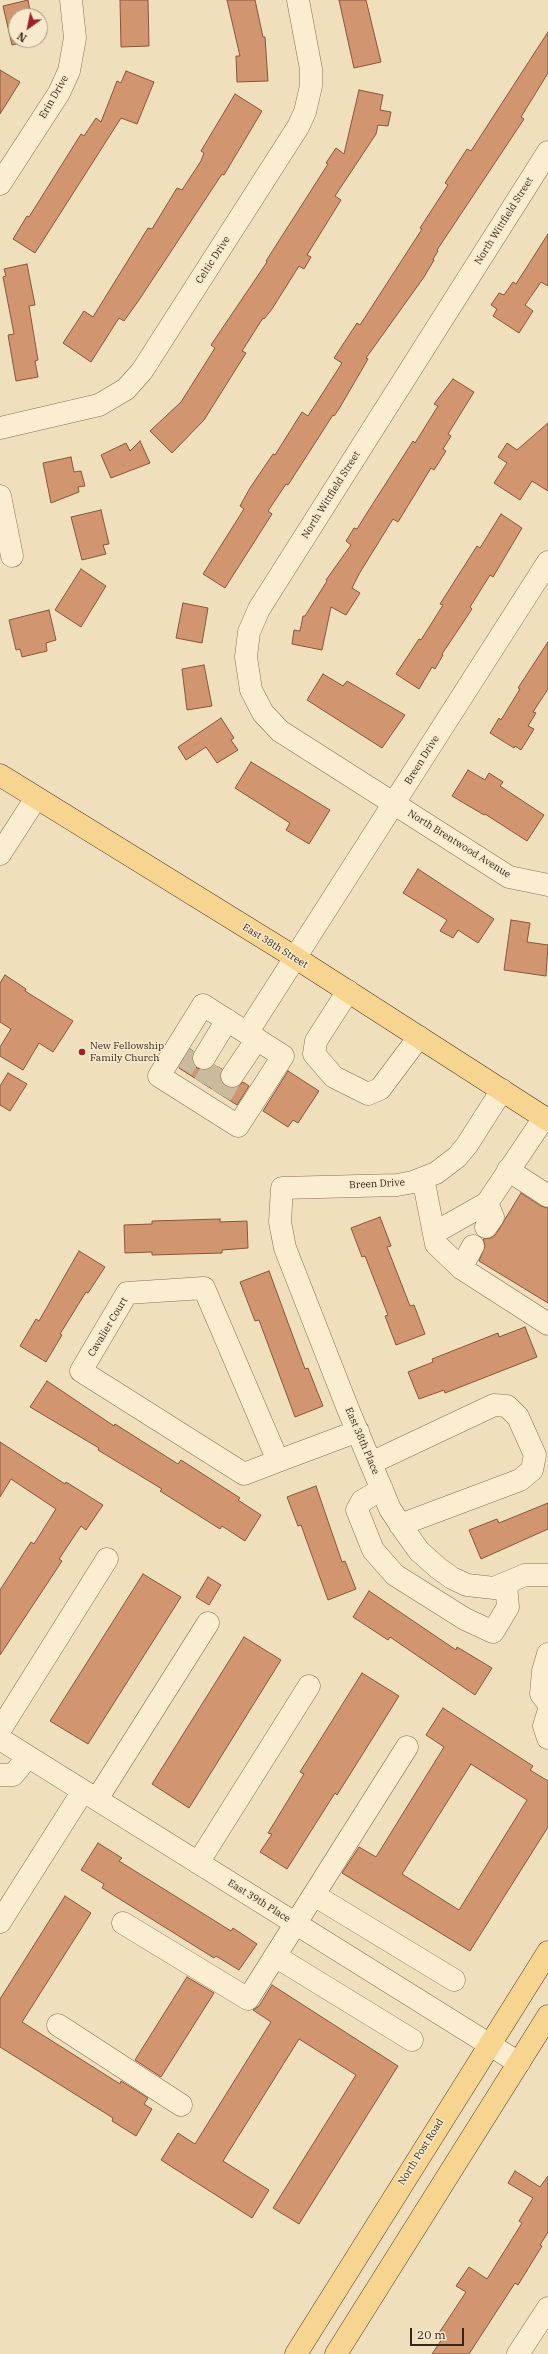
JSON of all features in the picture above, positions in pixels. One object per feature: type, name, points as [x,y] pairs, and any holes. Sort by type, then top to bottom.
[{"type":"main road","name":"East 38th Street","points":[[0,776],[296,958],[546,1119]]},
{"type":"main road","name":"North Post Road","points":[[296,2354],[548,1952]]},
{"type":"main road","points":[[336,2354],[548,2016]]},
{"type":"street","name":"Erin Drive","points":[[0,184],[58,93],[69,71],[75,38],[71,0]]},
{"type":"street","name":"Celtic Drive","points":[[0,428],[99,405],[126,389],[142,371],[298,127],[305,112],[311,86],[312,69],[298,0]]},
{"type":"street","name":"North Wittfield Street","points":[[394,804],[287,736],[268,720],[258,705],[248,682],[246,656],[249,632],[259,609],[548,152]]},
{"type":"street","points":[[0,496],[12,556]]},
{"type":"street","name":"Breen Drive","points":[[243,1030],[296,958],[548,562]]},
{"type":"street","points":[[0,854],[36,798]]},
{"type":"street","name":"North Brentwood Avenue","points":[[394,804],[509,877],[548,885]]},
{"type":"street","points":[[348,991],[316,1040],[314,1054],[334,1077],[368,1094],[380,1089],[419,1037]]},
{"type":"street","points":[[203,1005],[243,1030],[283,1056],[238,1126],[207,1084],[159,1076],[203,1005]]},
{"type":"street","points":[[207,1084],[243,1030]]},
{"type":"street","points":[[207,1084],[243,1030]]},
{"type":"street","name":"Breen Drive","points":[[282,1188],[388,1186],[405,1184],[423,1178],[444,1168],[462,1151],[502,1090]]},
{"type":"street","points":[[434,1233],[487,1203],[508,1170],[546,1119]]},
{"type":"street","points":[[508,1170],[548,1196]]},
{"type":"street","points":[[423,1178],[436,1244],[461,1268],[548,1324]]},
{"type":"street","name":"East 38th Place","points":[[282,1188],[280,1215],[285,1248],[382,1489],[400,1525],[419,1551],[452,1578],[478,1588],[494,1588],[525,1575],[548,1575]]},
{"type":"street","points":[[486,1227],[493,1217],[487,1203]]},
{"type":"street","points":[[461,1268],[474,1246]]},
{"type":"street","name":"Cavalier Court","points":[[278,1461],[204,1288],[128,1293],[81,1371],[244,1474],[358,1431]]},
{"type":"street","points":[[371,1462],[494,1405],[507,1406],[518,1417],[535,1455],[532,1470],[520,1480],[400,1525]]},
{"type":"street","points":[[382,1489],[362,1501],[357,1510],[373,1550],[395,1575],[464,1619],[492,1632],[508,1607],[506,1584]]},
{"type":"street","points":[[0,1730],[107,1559]]},
{"type":"street","points":[[0,1922],[90,1795],[208,1623]]},
{"type":"street","points":[[547,1661],[541,1694],[548,1703]]},
{"type":"street","points":[[198,1863],[309,1686]]},
{"type":"street","points":[[548,1713],[544,1726],[548,1738]]},
{"type":"street","name":"East 39th Place","points":[[0,1739],[519,2063]]},
{"type":"street","points":[[123,1923],[248,1999],[408,1747]]},
{"type":"street","points":[[0,1775],[13,1775],[28,1757]]},
{"type":"street","points":[[314,1895],[454,1980]]},
{"type":"street","points":[[275,1956],[412,2040]]},
{"type":"street","points":[[58,2025],[181,2104]]},
{"type":"street","points":[[518,2354],[548,2308]]},
{"type":"building","points":[[28,0],[30,8],[8,8],[8,28],[3,6]]},
{"type":"building","points":[[120,0],[148,0],[149,46],[121,47]]},
{"type":"building","points":[[227,0],[255,0],[263,37],[265,37],[268,81],[237,82],[236,56],[240,56]]},
{"type":"building","points":[[339,0],[366,0],[381,62],[354,68]]},
{"type":"building","points":[[548,32],[548,73],[521,117],[524,119],[437,250],[438,251],[433,259],[434,260],[424,277],[366,358],[368,359],[339,409],[334,416],[333,415],[288,485],[286,484],[268,511],[272,514],[225,588],[203,574],[244,509],[240,506],[250,488],[273,454],[275,455],[302,412],[308,416],[342,363],[334,358],[357,323],[360,325],[422,229],[420,228],[448,185],[445,183],[467,149],[471,151]]},
{"type":"building","points":[[0,70],[20,82],[0,114]]},
{"type":"building","points":[[126,71],[154,82],[137,124],[121,118],[35,253],[13,239],[27,216],[29,217],[81,134],[84,136],[96,118],[101,122],[117,81],[121,83]]},
{"type":"building","points":[[359,90],[383,95],[380,110],[391,112],[388,126],[378,125],[376,134],[335,196],[341,200],[307,255],[311,257],[304,269],[299,266],[272,309],[264,319],[263,318],[242,351],[246,353],[204,420],[172,453],[150,431],[181,402],[215,348],[211,345],[267,262],[266,261],[328,164],[326,163],[336,148],[344,154]]},
{"type":"building","points":[[235,94],[262,111],[224,175],[222,174],[139,300],[124,321],[119,318],[91,362],[63,343],[84,311],[93,317],[148,228],[152,229],[177,188],[182,190],[201,161],[204,153],[201,151]]},
{"type":"building","points":[[548,234],[548,286],[541,282],[525,305],[533,311],[519,333],[493,316],[497,309],[491,305],[499,293],[504,295],[513,282],[516,284]]},
{"type":"building","points":[[27,264],[35,305],[29,306],[38,360],[35,361],[38,377],[16,381],[8,335],[14,334],[3,277],[6,276],[4,269]]},
{"type":"building","points":[[453,379],[474,392],[448,434],[451,436],[443,449],[446,451],[434,470],[431,468],[398,522],[393,519],[359,574],[352,588],[360,593],[346,615],[331,607],[322,650],[292,644],[294,630],[300,631],[303,616],[305,616],[327,581],[326,580],[351,545],[346,541],[354,528],[357,529],[413,441],[415,443],[438,406],[434,404]]},
{"type":"building","points":[[548,423],[548,491],[532,481],[520,500],[494,483],[507,463],[498,457],[507,443],[517,450]]},
{"type":"building","points":[[140,441],[150,463],[111,478],[101,455],[126,443],[130,451]]},
{"type":"building","points":[[71,457],[74,472],[81,471],[85,486],[78,487],[79,492],[51,503],[43,463]]},
{"type":"building","points":[[101,510],[109,544],[103,545],[106,554],[82,560],[71,517]]},
{"type":"building","points":[[501,514],[522,528],[493,577],[490,575],[470,607],[472,609],[442,654],[443,655],[435,669],[432,667],[419,689],[396,674],[419,639],[421,640],[443,605],[440,604],[477,546],[480,548]]},
{"type":"building","points":[[81,569],[106,586],[81,627],[55,610]]},
{"type":"building","points":[[183,603],[208,608],[202,643],[176,638]]},
{"type":"building","points":[[49,610],[56,640],[46,643],[47,651],[22,657],[20,649],[16,650],[9,620]]},
{"type":"building","points":[[548,642],[548,689],[533,712],[536,713],[528,726],[534,729],[521,750],[515,746],[514,748],[490,733],[499,718],[501,720],[520,689],[518,688]]},
{"type":"building","points":[[204,665],[212,706],[187,710],[182,669]]},
{"type":"building","points":[[323,674],[343,686],[347,681],[405,715],[382,748],[307,700]]},
{"type":"building","points":[[221,718],[234,738],[231,740],[238,750],[217,763],[206,747],[186,760],[178,747]]},
{"type":"building","points":[[251,762],[330,810],[309,844],[286,830],[290,823],[235,788]]},
{"type":"building","points":[[468,770],[485,780],[489,773],[503,782],[500,786],[544,815],[527,841],[485,814],[484,815],[452,796]]},
{"type":"building","points":[[418,869],[494,919],[478,943],[458,930],[453,938],[440,931],[447,920],[403,893]]},
{"type":"building","points":[[511,920],[530,923],[527,942],[548,945],[546,976],[504,970]]},
{"type":"building","points":[[5,975],[26,989],[25,991],[73,1021],[53,1052],[39,1043],[23,1070],[0,1056],[0,1047],[11,1029],[0,1022],[0,983]]},
{"type":"building","points":[[190,1049],[193,1051],[193,1064],[197,1068],[204,1070],[214,1065],[222,1069],[221,1081],[225,1087],[237,1087],[243,1082],[249,1086],[237,1105],[179,1068]]},
{"type":"building","points":[[288,1071],[319,1091],[298,1123],[293,1120],[288,1127],[263,1111]]},
{"type":"building","points":[[8,1073],[27,1084],[10,1111],[0,1105],[0,1086]]},
{"type":"building","points":[[521,1193],[541,1206],[548,1208],[548,1303],[479,1261],[485,1246],[483,1239],[491,1238],[496,1234]]},
{"type":"building","points":[[380,1217],[391,1246],[387,1247],[410,1306],[414,1305],[425,1334],[396,1345],[385,1316],[388,1315],[365,1256],[362,1257],[351,1228]]},
{"type":"building","points":[[220,1219],[220,1222],[247,1221],[248,1248],[222,1250],[222,1253],[152,1255],[152,1252],[125,1253],[124,1225],[152,1224],[152,1221]]},
{"type":"building","points":[[79,1251],[105,1267],[88,1293],[86,1292],[60,1334],[62,1335],[46,1362],[20,1346],[36,1319],[39,1321]]},
{"type":"building","points":[[269,1271],[305,1369],[308,1368],[323,1406],[295,1417],[259,1320],[255,1321],[240,1282]]},
{"type":"building","points":[[525,1327],[537,1357],[445,1393],[444,1390],[419,1399],[408,1372],[433,1362],[432,1359],[498,1333],[499,1337]]},
{"type":"building","points":[[47,1381],[114,1426],[115,1424],[178,1464],[181,1460],[240,1498],[238,1500],[261,1515],[245,1541],[222,1526],[220,1529],[160,1491],[162,1489],[98,1450],[99,1448],[30,1407]]},
{"type":"building","points":[[0,1442],[65,1484],[66,1482],[103,1505],[86,1530],[81,1526],[59,1559],[62,1561],[0,1655],[0,1590],[31,1542],[34,1544],[56,1509],[11,1479],[0,1497]]},
{"type":"building","points":[[316,1486],[342,1562],[345,1561],[356,1589],[328,1600],[301,1525],[298,1526],[287,1497]]},
{"type":"building","points":[[548,1503],[548,1529],[481,1559],[469,1530],[497,1519],[499,1523]]},
{"type":"building","points":[[143,1574],[181,1597],[88,1744],[50,1721]]},
{"type":"building","points":[[208,1577],[221,1585],[209,1605],[196,1597]]},
{"type":"building","points":[[369,1591],[456,1650],[457,1647],[492,1668],[475,1695],[390,1637],[388,1640],[353,1617]]},
{"type":"building","points":[[244,1637],[281,1660],[189,1808],[152,1784]]},
{"type":"building","points":[[362,1673],[399,1696],[337,1795],[335,1793],[287,1869],[260,1852],[272,1834],[268,1833],[304,1774],[300,1772]]},
{"type":"building","points":[[443,1708],[533,1766],[530,1770],[548,1781],[548,1827],[470,1951],[342,1873],[359,1847],[376,1857],[444,1747],[426,1735]],"holes":[[[471,1764],[527,1800],[459,1910],[402,1874]]]},
{"type":"building","points":[[98,1843],[122,1858],[119,1861],[231,1931],[233,1928],[257,1944],[239,1970],[216,1956],[214,1958],[102,1888],[104,1884],[81,1870]]},
{"type":"building","points":[[65,1896],[91,1913],[22,2022],[120,2084],[121,2081],[148,2098],[144,2104],[152,2109],[136,2136],[112,2121],[113,2118],[0,2047],[0,1999]]},
{"type":"building","points":[[187,1977],[214,1993],[161,2077],[135,2060]]},
{"type":"building","points":[[272,1985],[398,2066],[299,2224],[273,2208],[356,2075],[299,2039],[223,2161],[269,2190],[252,2218],[161,2160],[178,2133],[195,2144],[271,2022],[253,2010],[259,2006]]},
{"type":"building","points":[[515,2171],[540,2187],[548,2176],[548,2232],[540,2245],[542,2246],[518,2285],[515,2283],[469,2354],[432,2354],[442,2339],[437,2336],[466,2292],[456,2286],[469,2267],[487,2279],[522,2223],[519,2221],[533,2198],[508,2183]]},
{"type":"tunnel","points":[[182,1069],[193,1051]]},
{"type":"tunnel","points":[[204,1084],[215,1065]]},
{"type":"tunnel","points":[[221,1095],[232,1076]]},
{"type":"place","name":"New Fellowship Family Church","points":[[82,1052]]}]
